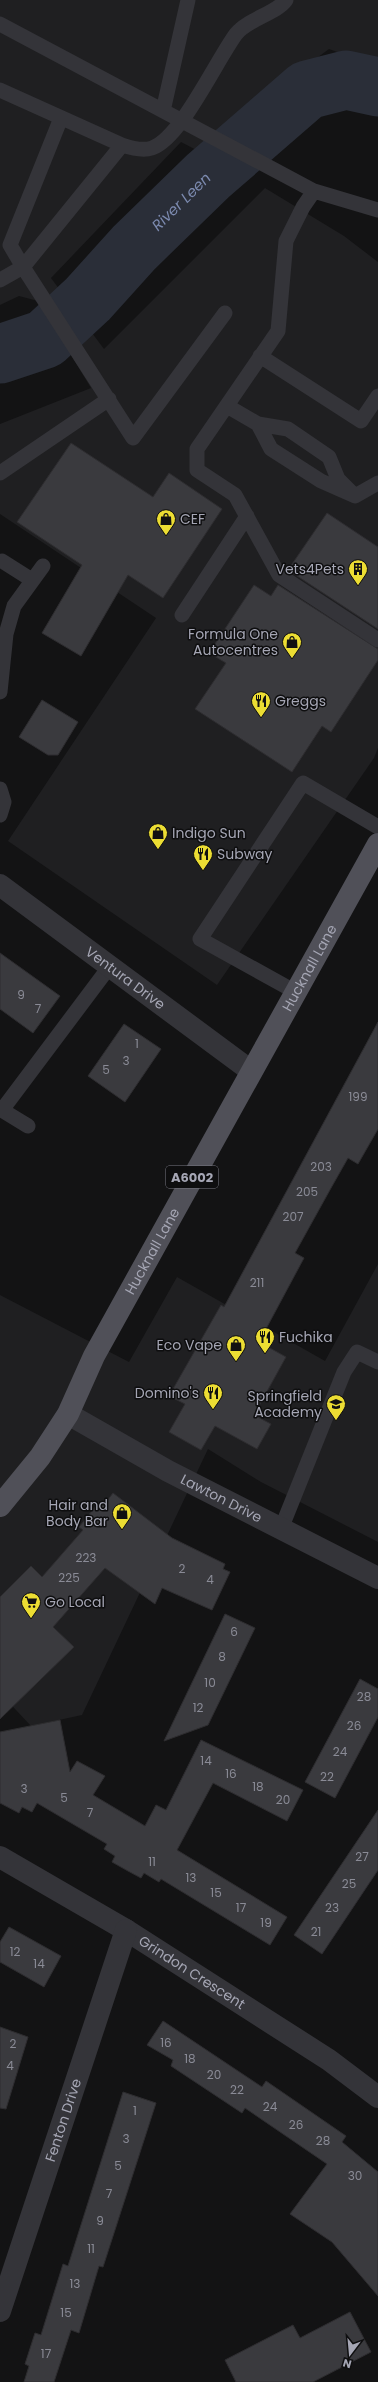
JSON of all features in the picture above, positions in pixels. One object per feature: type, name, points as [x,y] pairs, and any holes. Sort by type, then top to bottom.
[{"type":"main road","name":"Hucknall Lane","points":[[0,1506],[40,1457],[68,1414],[94,1356],[294,991],[378,844]]},
{"type":"street","name":"Ventura Drive","points":[[0,885],[251,1071]]},
{"type":"street","name":"Lawton Drive","points":[[68,1414],[168,1471],[378,1578]]},
{"type":"street","name":"Grindon Crescent","points":[[0,1857],[126,1930],[329,2060],[378,2097]]},
{"type":"street","name":"Fenton Drive","points":[[0,2311],[126,1930]]},
{"type":"lane","points":[[163,111],[188,0]]},
{"type":"lane","points":[[0,90],[132,149],[151,148],[166,140],[181,120],[237,34],[249,22],[286,0]]},
{"type":"lane","points":[[0,24],[314,191],[364,208],[378,210]]},
{"type":"lane","points":[[61,118],[10,245],[45,302],[134,438],[225,313]]},
{"type":"lane","points":[[0,280],[23,267],[122,145]]},
{"type":"lane","points":[[314,191],[303,207],[286,241],[278,331],[197,449],[197,470],[235,495],[279,575],[378,640]]},
{"type":"lane","points":[[260,356],[361,421],[378,396]]},
{"type":"lane","points":[[0,473],[109,399]]},
{"type":"lane","points":[[227,406],[258,424],[288,429],[329,457],[338,479],[355,496]]},
{"type":"lane","points":[[258,424],[271,449],[321,481],[355,496]]},
{"type":"lane","points":[[355,496],[378,483]]},
{"type":"lane","points":[[182,615],[247,516]]},
{"type":"lane","points":[[2,561],[32,580]]},
{"type":"lane","points":[[0,692],[6,634],[14,606],[43,566]]},
{"type":"lane","points":[[294,991],[200,939],[302,783],[378,827]]},
{"type":"lane","points":[[0,789],[4,802],[0,815]]},
{"type":"lane","points":[[28,1126],[1,1110],[110,966]]},
{"type":"lane","points":[[281,1529],[344,1372],[358,1352],[378,1362]]},
{"type":"shaded area","points":[[0,0],[378,0],[378,67],[329,49],[229,123],[206,155],[181,142],[51,278],[104,349],[265,188],[344,236],[378,262],[378,748],[374,758],[217,985],[8,841],[156,618],[0,514],[0,424],[91,388],[38,301],[19,296],[0,305]]},
{"type":"shaded area","points":[[378,1264],[378,1542],[261,1482],[208,1449],[82,1715],[31,1726],[0,1693],[0,1295],[129,1362],[177,1277],[325,1361]]},
{"type":"building","points":[[71,443],[153,497],[169,473],[222,509],[163,598],[128,575],[81,656],[42,633],[82,565],[17,522]]},
{"type":"building","name":"Vets4Pets","points":[[327,513],[378,547],[378,629],[288,570]]},
{"type":"building","points":[[254,585],[271,596],[278,585],[378,649],[378,660],[331,732],[322,726],[292,772],[195,709],[226,663],[209,653]]},
{"type":"building","points":[[42,700],[78,722],[58,755],[48,755],[19,737]]},
{"type":"building","points":[[0,953],[60,996],[33,1033],[0,1009]]},
{"type":"building","points":[[378,1022],[378,1129],[358,1164],[348,1158],[331,1188],[295,1253],[304,1258],[259,1342],[286,1357],[254,1415],[271,1424],[257,1449],[215,1426],[201,1450],[169,1432],[185,1404],[169,1396],[221,1305],[224,1307]]},
{"type":"building","points":[[124,1024],[161,1049],[125,1102],[88,1076]]},
{"type":"building","points":[[113,1493],[172,1538],[225,1564],[223,1569],[230,1572],[212,1610],[162,1588],[155,1604],[105,1568],[53,1627],[74,1647],[0,1719],[0,1597],[31,1566],[42,1577],[83,1530],[79,1527],[99,1502],[103,1506]]},
{"type":"building","points":[[225,1614],[255,1628],[208,1725],[164,1741]]},
{"type":"building","points":[[360,1679],[378,1689],[378,1717],[335,1798],[305,1782]]},
{"type":"building","points":[[60,1720],[70,1772],[77,1761],[105,1776],[93,1795],[145,1826],[156,1805],[166,1810],[201,1740],[303,1790],[287,1821],[213,1783],[177,1850],[287,1917],[270,1945],[161,1879],[159,1882],[144,1873],[141,1878],[112,1862],[115,1856],[104,1849],[107,1844],[37,1803],[32,1812],[22,1807],[19,1813],[0,1803],[0,1732]]},
{"type":"building","points":[[378,1810],[378,1870],[322,1954],[294,1935]]},
{"type":"building","points":[[9,1927],[61,1956],[44,1987],[0,1962],[0,1942]]},
{"type":"building","points":[[163,2021],[262,2087],[266,2081],[346,2136],[342,2142],[378,2172],[378,2296],[332,2242],[290,2214],[327,2164],[245,2108],[242,2113],[171,2066],[173,2060],[147,2045]]},
{"type":"building","points":[[0,2027],[28,2037],[6,2109],[0,2108]]},
{"type":"building","points":[[123,2092],[156,2103],[103,2267],[99,2266],[79,2333],[71,2330],[54,2382],[24,2382],[29,2366],[25,2364],[35,2333],[41,2335],[63,2264],[68,2266]]},
{"type":"building","points":[[350,2312],[371,2352],[313,2382],[236,2382],[225,2360],[293,2325],[300,2338]]},
{"type":"waterway","name":"River Leen","points":[[0,354],[45,339],[88,299],[134,248],[208,176],[307,90],[346,80],[378,87]]},
{"type":"place","name":"CEF","points":[[166,536]]},
{"type":"place","name":"Vets4Pets","points":[[358,586]]},
{"type":"place","name":"Formula One Autocentres","points":[[292,659]]},
{"type":"place","name":"Greggs","points":[[261,718]]},
{"type":"place","name":"Indigo Sun","points":[[158,850]]},
{"type":"place","name":"Subway","points":[[203,871]]},
{"type":"place","name":"Fuchika","points":[[265,1354]]},
{"type":"place","name":"Eco Vape","points":[[236,1362]]},
{"type":"place","name":"Domino's","points":[[213,1410]]},
{"type":"place","name":"Springfield Academy","points":[[336,1421]]},
{"type":"place","name":"Hair and Body Bar","points":[[122,1530]]},
{"type":"place","name":"Go Local","points":[[31,1619]]}]
